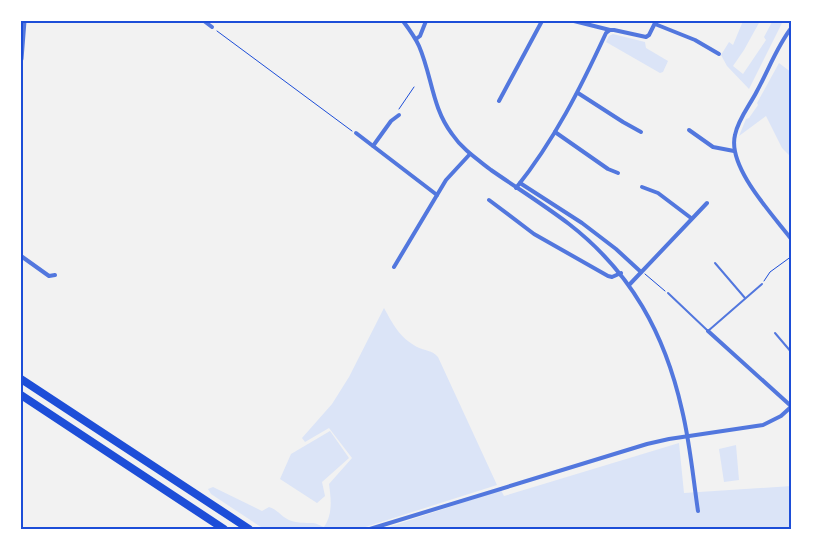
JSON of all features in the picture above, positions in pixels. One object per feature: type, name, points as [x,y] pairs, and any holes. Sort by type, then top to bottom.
[{"type":"highway","points":[[21,379],[249,529]]},
{"type":"highway","points":[[21,395],[224,529]]},
{"type":"street","points":[[21,59],[24,21]]},
{"type":"street","points":[[204,21],[212,27]]},
{"type":"street","points":[[402,21],[416,39],[436,104],[452,135],[470,154],[581,234],[630,284],[648,314],[663,345],[677,387],[687,436],[698,511]]},
{"type":"street","points":[[416,39],[420,36],[426,21]]},
{"type":"street","points":[[499,101],[542,21]]},
{"type":"street","points":[[574,21],[646,37],[649,36],[656,22],[695,40],[719,54]]},
{"type":"street","points":[[792,27],[779,45],[737,128],[733,144],[736,160],[748,181],[792,240]]},
{"type":"street","points":[[516,188],[555,132],[578,93],[606,33],[610,30]]},
{"type":"street","points":[[578,93],[641,132]]},
{"type":"street","points":[[372,146],[391,121],[399,115]]},
{"type":"street","points":[[689,130],[713,148],[734,151]]},
{"type":"street","points":[[555,132],[608,169],[618,173]]},
{"type":"street","points":[[356,133],[437,194]]},
{"type":"street","points":[[394,268],[437,194],[450,175],[470,154]]},
{"type":"street","points":[[520,183],[582,223],[642,272]]},
{"type":"street","points":[[642,188],[658,194],[691,218]]},
{"type":"street","points":[[489,200],[534,234],[608,276],[612,277],[621,273]]},
{"type":"street","points":[[630,284],[707,203]]},
{"type":"street","points":[[21,256],[49,276],[55,275]]},
{"type":"street","points":[[370,529],[647,444],[762,425],[781,416],[792,406],[708,330]]},
{"type":"lane","points":[[715,263],[745,298]]},
{"type":"lane","points":[[668,293],[708,330],[762,284]]},
{"type":"lane","points":[[775,333],[792,353]]},
{"type":"path","points":[[212,27],[356,133]]},
{"type":"path","points":[[399,115],[400,107],[414,87]]},
{"type":"path","points":[[762,284],[770,272],[792,256]]},
{"type":"path","points":[[642,272],[668,293]]},
{"type":"shaded area","points":[[743,21],[760,21],[733,66],[743,74],[766,40],[764,37],[772,22],[783,21],[749,89],[727,66],[721,55],[729,42],[733,45]]},
{"type":"shaded area","points":[[613,34],[645,42],[646,48],[668,61],[663,72],[660,73],[606,42],[609,36]]},
{"type":"shaded area","points":[[779,63],[792,73],[792,158],[782,148],[766,116],[739,136],[746,119],[749,118],[758,105],[757,103]]},
{"type":"shaded area","points":[[384,308],[397,330],[406,339],[417,347],[431,352],[438,357],[497,485],[359,529],[264,529],[211,494],[208,489],[213,487],[262,511],[269,507],[286,519],[301,523],[314,523],[324,527],[330,512],[329,484],[352,458],[329,428],[305,442],[302,438],[332,404],[349,377]]},
{"type":"shaded area","points":[[330,431],[349,458],[322,482],[325,496],[317,503],[280,479],[291,454]]},
{"type":"shaded area","points":[[679,443],[684,493],[792,486],[792,518],[788,529],[383,529],[501,490],[504,496]]},
{"type":"shaded area","points":[[736,445],[739,480],[724,482],[719,449]]}]
